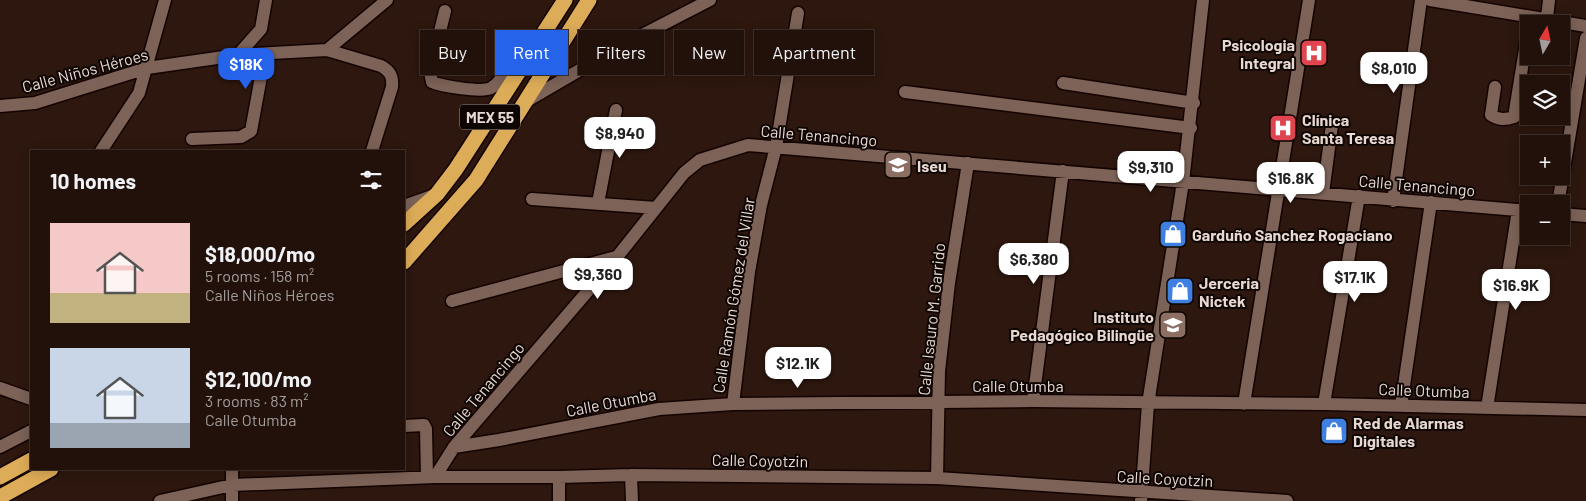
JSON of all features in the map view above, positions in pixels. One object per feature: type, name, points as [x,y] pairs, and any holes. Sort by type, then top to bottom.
[{"type":"highway","name":"MEX 55","points":[[546,30],[565,0]]},
{"type":"highway","name":"MEX 55","points":[[405,261],[476,180],[590,0]]},
{"type":"highway","name":"MEX 55","points":[[405,223],[437,194],[456,169],[518,75]]},
{"type":"highway","points":[[0,477],[30,461]]},
{"type":"highway","points":[[0,497],[49,470]]},
{"type":"street","points":[[102,150],[132,107],[147,68],[165,0]]},
{"type":"street","points":[[238,56],[261,29],[266,0]]},
{"type":"street","points":[[327,50],[387,0]]},
{"type":"street","points":[[526,102],[619,48],[710,0]]},
{"type":"street","points":[[1141,497],[1148,404],[1191,128],[1203,0]]},
{"type":"street","points":[[1244,404],[1280,190],[1309,0]]},
{"type":"street","points":[[1393,201],[1421,0]]},
{"type":"street","points":[[1430,0],[1520,19]]},
{"type":"street","points":[[1547,15],[1549,0]]},
{"type":"street","points":[[445,11],[430,72],[432,82],[442,85],[487,89],[496,84],[503,75]]},
{"type":"street","name":"Calle Ramón Gómez del Villar","points":[[733,404],[749,272],[761,205],[776,147],[798,13]]},
{"type":"street","points":[[1570,23],[1586,26]]},
{"type":"street","points":[[1560,195],[1586,38]]},
{"type":"street","name":"Calle Niños Héroes","points":[[0,106],[35,103],[147,68],[238,56],[327,50],[389,70],[392,78],[392,87],[372,150]]},
{"type":"street","points":[[192,139],[241,136],[251,132],[265,55]]},
{"type":"street","points":[[1495,87],[1491,115],[1506,120],[1514,117],[1522,65]]},
{"type":"street","points":[[1063,83],[1194,103]]},
{"type":"street","points":[[905,92],[1191,128]]},
{"type":"street","points":[[598,203],[616,110]]},
{"type":"street","points":[[1323,194],[1332,125]]},
{"type":"street","name":"Calle Tenancingo","points":[[431,477],[454,446],[617,257],[684,173],[700,160],[748,146],[1359,196],[1393,201],[1431,202],[1520,210]]},
{"type":"street","name":"Calle Isauro M. Garrido","points":[[936,478],[939,371],[949,283],[968,163]]},
{"type":"street","points":[[1033,401],[1063,171]]},
{"type":"street","points":[[405,206],[437,194]]},
{"type":"street","points":[[1324,404],[1359,196]]},
{"type":"street","points":[[532,199],[656,208]]},
{"type":"street","points":[[1401,406],[1431,202]]},
{"type":"street","points":[[1570,215],[1586,216]]},
{"type":"street","points":[[1487,408],[1520,226]]},
{"type":"street","points":[[452,301],[617,257]]},
{"type":"street","points":[[0,388],[30,399]]},
{"type":"street","name":"Calle Otumba","points":[[454,446],[508,439],[659,409],[733,404],[1033,401],[1148,404],[1324,404],[1586,410]]},
{"type":"street","points":[[405,426],[424,425],[431,477]]},
{"type":"street","points":[[0,447],[30,432]]},
{"type":"street","points":[[232,470],[232,501]]},
{"type":"street","name":"Calle Coyotzin","points":[[160,501],[232,485],[394,474],[431,477],[631,475],[936,478],[1141,497],[1287,501]]},
{"type":"street","points":[[631,475],[632,501]]},
{"type":"street","points":[[559,477],[559,501]]},
{"type":"place","name":"Psicologia Integral","points":[[1314,53]]},
{"type":"place","name":"Clínica Santa Teresa","points":[[1283,128]]},
{"type":"place","name":"Iseu","points":[[898,165]]},
{"type":"place","name":"Garduño Sanchez Rogaciano","points":[[1173,234]]},
{"type":"place","name":"Jerceria Nictek","points":[[1180,291]]},
{"type":"place","name":"Instituto Pedagógico Bilingüe","points":[[1173,325]]},
{"type":"place","name":"Red de Alarmas Digitales","points":[[1334,431]]}]
